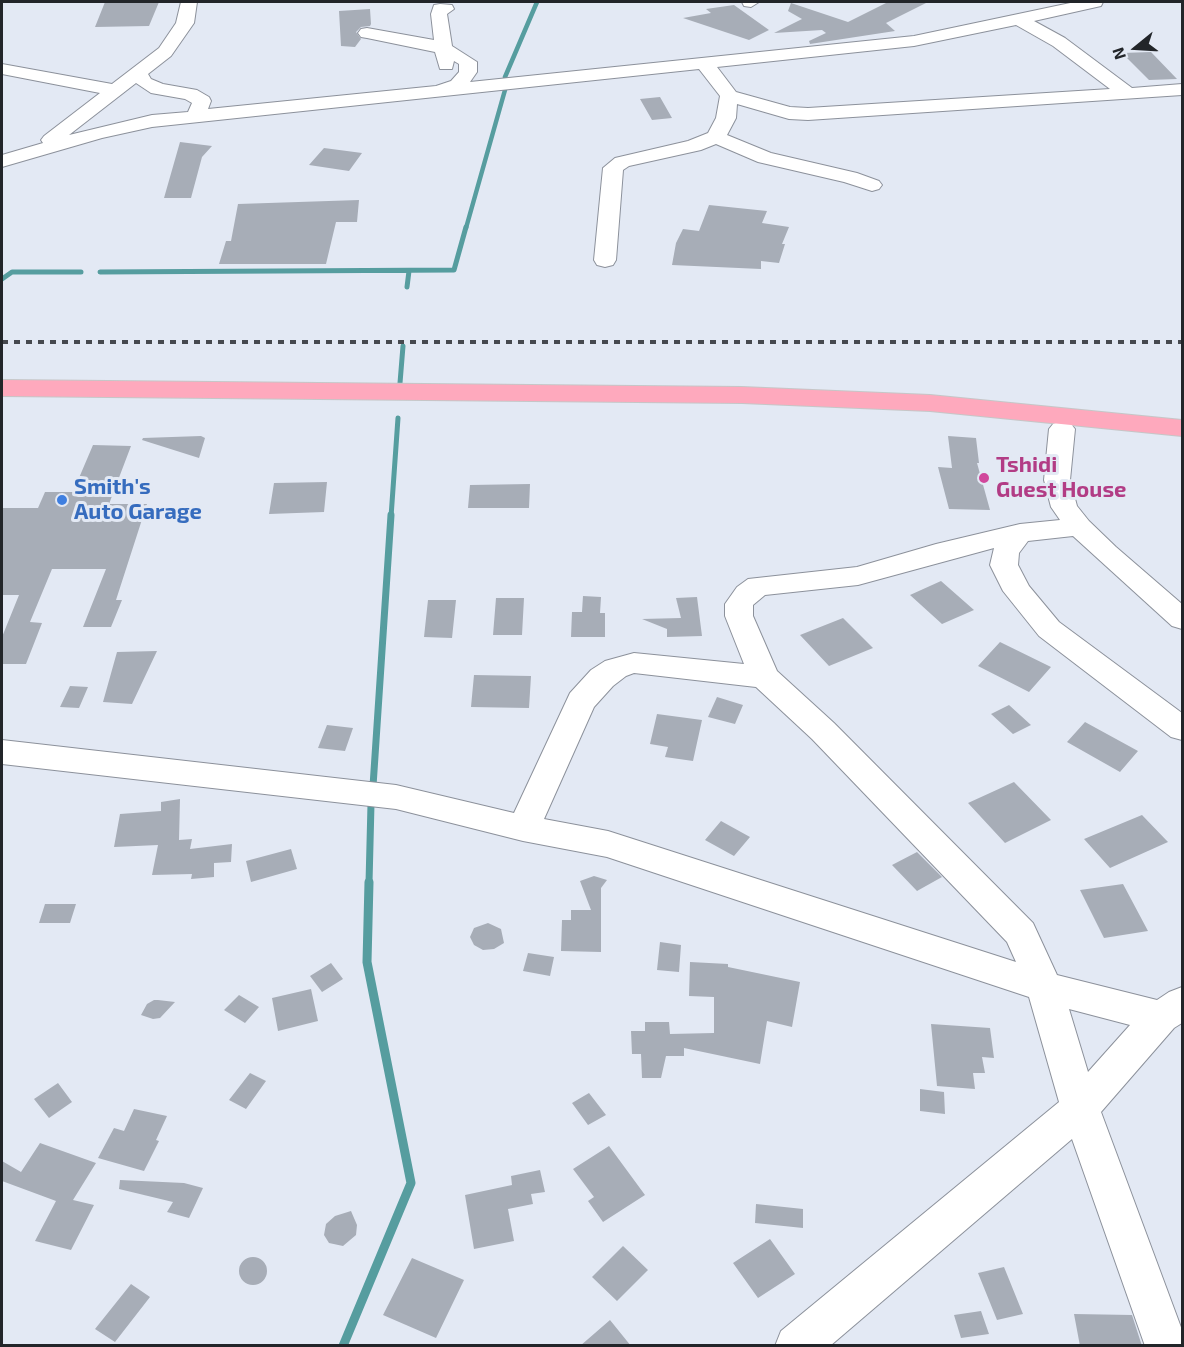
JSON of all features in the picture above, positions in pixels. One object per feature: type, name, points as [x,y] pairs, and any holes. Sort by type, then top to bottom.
[{"type":"highway","points":[[2,388],[742,395],[930,403],[1182,428]]},
{"type":"highway","points":[[2,408],[470,405],[736,408],[943,419],[1182,441]]},
{"type":"street","points":[[39,148],[165,52],[185,22],[189,2]]},
{"type":"street","points":[[2,161],[39,148],[152,121],[914,41],[1019,20],[1069,4],[1095,2]]},
{"type":"street","points":[[445,50],[440,33],[439,14],[440,9],[446,9]]},
{"type":"street","points":[[1019,20],[1076,54],[1127,93]]},
{"type":"street","points":[[367,33],[405,39],[445,50],[468,62],[468,72],[457,86],[434,91]]},
{"type":"street","points":[[705,64],[729,96],[789,113],[808,114],[1182,90]]},
{"type":"street","points":[[2,69],[115,90]]},
{"type":"street","points":[[138,73],[145,83],[158,89],[190,94],[202,101],[196,115]]},
{"type":"street","points":[[605,260],[613,168],[622,162],[694,146],[716,137],[726,118],[729,96]]},
{"type":"street","points":[[716,137],[765,158],[850,177],[872,185]]},
{"type":"street","points":[[1062,429],[1057,480],[1064,507],[1079,527],[1182,619]]},
{"type":"street","points":[[1079,527],[1020,533],[936,553],[858,576],[758,586],[739,603],[739,616],[764,677],[822,731],[1021,933],[1044,987],[1080,1108],[1167,1346]]},
{"type":"street","points":[[1020,533],[1005,552],[1004,565],[1017,591],[1049,628],[1182,729]]},
{"type":"street","points":[[524,828],[581,701],[602,678],[616,668],[634,663],[764,677]]},
{"type":"street","points":[[2,752],[396,797],[524,828],[608,844],[1044,987],[1172,1010]]},
{"type":"street","points":[[796,1346],[1080,1108],[1172,1010]]},
{"type":"building","points":[[105,2],[159,2],[149,26],[95,27]]},
{"type":"building","points":[[888,2],[928,2],[886,23],[895,31],[810,44],[809,41],[826,33],[822,30],[774,33],[802,19],[788,11],[791,3],[848,22]]},
{"type":"building","points":[[734,5],[769,30],[749,40],[683,18],[711,13],[706,9]]},
{"type":"building","points":[[370,9],[371,24],[361,27],[356,32],[361,39],[355,47],[341,46],[339,11]]},
{"type":"building","points":[[1151,52],[1177,79],[1149,80],[1122,53]]},
{"type":"building","points":[[660,97],[672,118],[652,120],[640,99]]},
{"type":"building","points":[[180,142],[212,146],[202,157],[191,198],[164,198]]},
{"type":"building","points":[[324,148],[362,153],[349,171],[309,165]]},
{"type":"building","points":[[359,200],[357,222],[336,222],[326,264],[219,264],[226,241],[231,241],[238,204]]},
{"type":"building","points":[[709,205],[767,211],[762,223],[789,227],[782,244],[785,244],[779,263],[761,261],[761,269],[672,265],[676,243],[683,229],[699,231]]},
{"type":"building","points":[[201,436],[205,438],[199,458],[142,440],[143,438]]},
{"type":"building","points":[[948,436],[976,438],[979,463],[977,463],[990,510],[949,509],[938,467],[952,468]]},
{"type":"building","points":[[93,445],[131,446],[109,504],[147,504],[116,600],[122,600],[111,627],[83,627],[106,569],[52,569],[30,622],[42,623],[26,664],[2,664],[2,637],[19,595],[2,595],[2,508],[38,508],[45,492],[73,492]]},
{"type":"building","points":[[327,482],[324,512],[269,514],[274,483]]},
{"type":"building","points":[[530,484],[529,508],[468,508],[470,485]]},
{"type":"building","points":[[941,581],[974,610],[942,624],[910,595]]},
{"type":"building","points":[[583,596],[601,597],[600,613],[605,613],[605,637],[571,637],[572,612],[582,612]]},
{"type":"building","points":[[697,597],[702,636],[667,637],[667,629],[642,619],[681,618],[676,598]]},
{"type":"building","points":[[496,598],[524,598],[522,635],[493,635]]},
{"type":"building","points":[[428,600],[456,600],[452,638],[424,637]]},
{"type":"building","points":[[843,618],[873,648],[829,666],[800,635]]},
{"type":"building","points":[[1000,642],[1051,667],[1029,692],[978,666]]},
{"type":"building","points":[[157,651],[132,704],[103,702],[117,652]]},
{"type":"building","points":[[474,675],[531,676],[529,708],[471,707]]},
{"type":"building","points":[[70,686],[88,687],[79,708],[60,707]]},
{"type":"building","points":[[717,697],[743,705],[735,724],[708,717]]},
{"type":"building","points":[[1009,705],[1031,725],[1013,734],[991,714]]},
{"type":"building","points":[[657,714],[702,720],[693,761],[665,757],[668,747],[650,744]]},
{"type":"building","points":[[1085,722],[1138,751],[1120,772],[1067,742]]},
{"type":"building","points":[[327,725],[353,728],[345,751],[318,748]]},
{"type":"building","points":[[1014,782],[1051,820],[1005,843],[968,803]]},
{"type":"building","points":[[180,799],[179,840],[192,839],[190,849],[232,844],[231,862],[214,863],[214,877],[191,879],[192,874],[152,875],[158,845],[114,847],[120,814],[161,811],[161,802]]},
{"type":"building","points":[[1142,815],[1168,842],[1110,868],[1084,839]]},
{"type":"building","points":[[721,821],[750,837],[734,856],[705,840]]},
{"type":"building","points":[[291,849],[297,869],[251,882],[246,861]]},
{"type":"building","points":[[917,852],[942,877],[917,891],[892,865]]},
{"type":"building","points":[[594,876],[607,880],[601,888],[601,952],[561,951],[562,920],[571,920],[571,910],[591,910],[580,881]]},
{"type":"building","points":[[1123,884],[1148,931],[1104,938],[1080,890]]},
{"type":"building","points":[[45,904],[76,904],[70,923],[39,923]]},
{"type":"building","points":[[488,923],[501,929],[504,943],[494,949],[483,950],[474,945],[470,937],[474,928]]},
{"type":"building","points":[[660,942],[681,945],[679,972],[657,970]]},
{"type":"building","points":[[528,953],[554,957],[550,976],[523,971]]},
{"type":"building","points":[[690,962],[728,964],[728,967],[800,982],[792,1027],[767,1021],[760,1064],[684,1048],[684,1056],[666,1056],[661,1078],[642,1078],[641,1054],[632,1054],[631,1031],[645,1031],[645,1022],[669,1022],[670,1034],[714,1033],[714,997],[689,996]]},
{"type":"building","points":[[331,963],[343,979],[322,992],[310,976]]},
{"type":"building","points":[[311,989],[318,1021],[278,1031],[272,998]]},
{"type":"building","points":[[239,995],[259,1007],[245,1023],[224,1010]]},
{"type":"building","points":[[154,1000],[175,1002],[160,1018],[153,1019],[141,1015],[147,1004]]},
{"type":"building","points":[[931,1024],[990,1028],[994,1058],[982,1057],[985,1073],[973,1073],[975,1089],[937,1086]]},
{"type":"building","points":[[250,1073],[266,1081],[246,1109],[229,1100]]},
{"type":"building","points":[[58,1083],[72,1102],[49,1118],[34,1099]]},
{"type":"building","points":[[920,1089],[944,1092],[945,1114],[920,1111]]},
{"type":"building","points":[[589,1093],[606,1115],[588,1125],[572,1103]]},
{"type":"building","points":[[134,1109],[167,1116],[156,1140],[159,1141],[144,1171],[98,1158],[114,1128],[124,1131]]},
{"type":"building","points":[[40,1143],[96,1163],[73,1200],[94,1205],[71,1250],[35,1241],[56,1201],[2,1181],[2,1161],[21,1172]]},
{"type":"building","points":[[609,1146],[645,1195],[603,1222],[588,1201],[594,1197],[573,1169]]},
{"type":"building","points":[[540,1170],[545,1192],[531,1194],[533,1204],[508,1209],[514,1241],[474,1249],[465,1195],[512,1185],[511,1176]]},
{"type":"building","points":[[120,1180],[184,1183],[203,1188],[189,1218],[167,1212],[173,1202],[119,1189]]},
{"type":"building","points":[[756,1204],[803,1209],[803,1228],[755,1223]]},
{"type":"building","points":[[351,1211],[357,1225],[356,1235],[343,1246],[329,1243],[324,1235],[326,1224],[335,1216]]},
{"type":"building","points":[[770,1239],[795,1274],[758,1298],[733,1263]]},
{"type":"building","points":[[623,1246],[648,1270],[617,1301],[592,1277]]},
{"type":"building","points":[[253,1257],[263,1261],[267,1271],[263,1281],[253,1285],[243,1281],[239,1271],[243,1261]]},
{"type":"building","points":[[412,1258],[464,1280],[436,1338],[383,1315]]},
{"type":"building","points":[[1004,1267],[1023,1314],[997,1320],[978,1273]]},
{"type":"building","points":[[131,1284],[150,1297],[115,1342],[95,1329]]},
{"type":"building","points":[[981,1311],[989,1334],[961,1338],[954,1315]]},
{"type":"building","points":[[1074,1314],[1132,1315],[1142,1346],[1080,1346]]},
{"type":"building","points":[[610,1320],[631,1346],[580,1346]]},
{"type":"waterway","points":[[505,77],[537,2]]},
{"type":"waterway","points":[[466,228],[505,90]]},
{"type":"waterway","points":[[100,272],[454,270],[466,227]]},
{"type":"waterway","points":[[407,287],[409,271]]},
{"type":"waterway","points":[[2,279],[12,272],[81,272]]},
{"type":"waterway","points":[[400,383],[403,346]]},
{"type":"waterway","points":[[391,517],[398,418]]},
{"type":"waterway","points":[[373,786],[391,515]]},
{"type":"waterway","points":[[369,883],[371,804]]},
{"type":"waterway","points":[[343,1346],[411,1183],[367,962],[369,882]]},
{"type":"railway","points":[[2,342],[1182,342]]},
{"type":"place","name":"Tshidi Guest House","points":[[984,478]]},
{"type":"place","name":"Smith's Auto Garage","points":[[62,500]]}]
